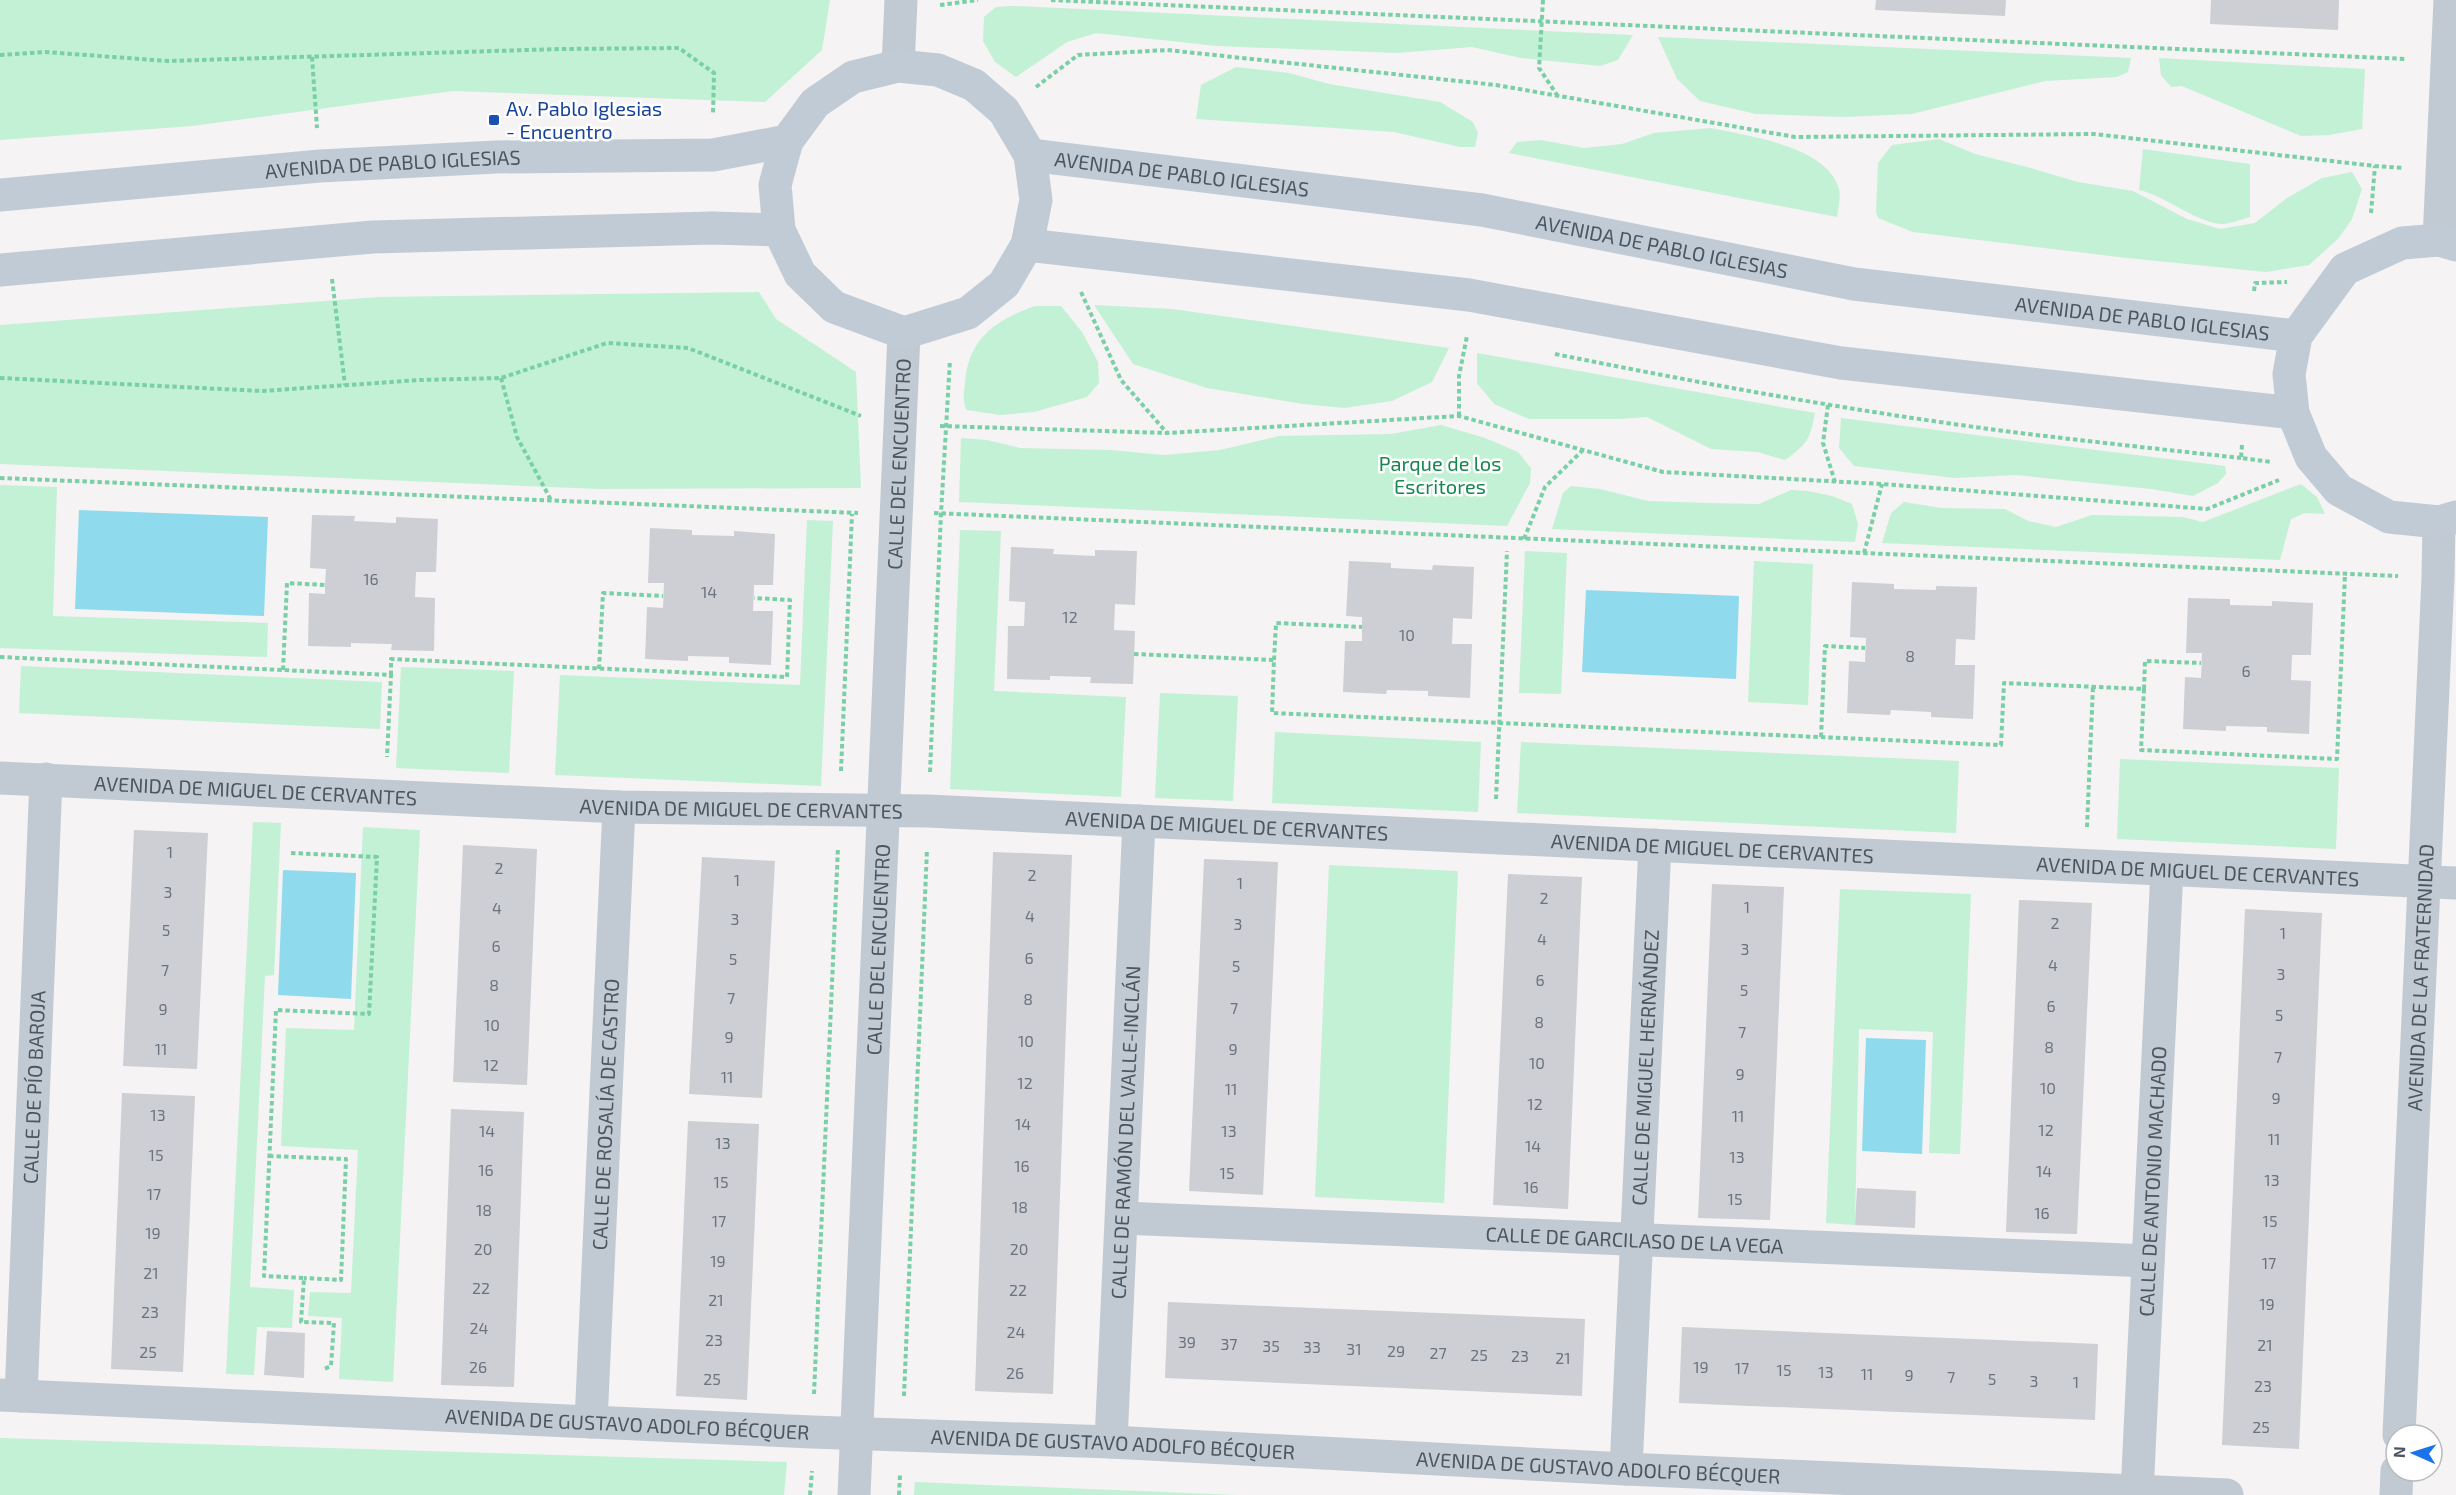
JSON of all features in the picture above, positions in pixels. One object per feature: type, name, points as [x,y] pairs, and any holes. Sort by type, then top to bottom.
[{"type":"main road","points":[[898,66],[938,70],[965,81],[974,85],[1004,111],[1030,155],[1036,200],[1027,244],[1004,284],[968,312],[904,333],[834,307],[800,274],[779,230],[775,185],[787,141],[815,103],[853,77],[898,66]]},
{"type":"main road","name":"AVENIDA DE PABLO IGLESIAS","points":[[0,195],[320,166],[496,157],[713,155],[787,141]]},
{"type":"main road","name":"AVENIDA DE PABLO IGLESIAS","points":[[1030,155],[1482,210],[1854,284],[2296,336]]},
{"type":"main road","points":[[0,270],[373,237],[712,228],[779,230]]},
{"type":"main road","points":[[2447,242],[2402,243],[2345,269],[2296,336],[2289,374],[2293,413],[2311,457],[2339,489],[2389,517],[2447,519]]},
{"type":"main road","points":[[1027,244],[1469,295],[1842,363],[2293,413]]},
{"type":"street","points":[[898,66],[901,0]]},
{"type":"street","points":[[2447,242],[2442,169],[2450,0]]},
{"type":"street","name":"CALLE DEL ENCUENTRO","points":[[854,1495],[904,333]]},
{"type":"street","name":"AVENIDA DE LA FRATERNIDAD","points":[[2399,1423],[2438,578],[2447,519]]},
{"type":"street","name":"AVENIDA DE MIGUEL DE CERVANTES","points":[[0,778],[619,807],[884,809],[2456,883]]},
{"type":"street","name":"CALLE DE PÍO BAROJA","points":[[11,1395],[46,779]]},
{"type":"street","name":"CALLE DE ROSALÍA DE CASTRO","points":[[591,1422],[619,807]]},
{"type":"street","name":"CALLE DE RAMÓN DEL VALLE-INCLÁN","points":[[1111,1442],[1139,821]]},
{"type":"street","name":"CALLE DE MIGUEL HERNÁNDEZ","points":[[1626,1469],[1655,845]]},
{"type":"street","name":"CALLE DE ANTONIO MACHADO","points":[[2137,1493],[2167,870]]},
{"type":"street","name":"CALLE DE GARCILASO DE LA VEGA","points":[[1122,1218],[2148,1261]]},
{"type":"street","name":"AVENIDA DE GUSTAVO ADOLFO BÉCQUER","points":[[11,1395],[812,1432],[1111,1442],[1626,1469],[2137,1493],[2227,1495]]},
{"type":"path","points":[[1051,0],[2447,60]]},
{"type":"path","points":[[1543,0],[1539,68],[1557,95]]},
{"type":"path","points":[[0,55],[45,52],[168,61],[560,49],[679,48],[714,73],[713,155]]},
{"type":"path","points":[[1004,111],[1078,55],[1167,50],[1496,84],[1795,137],[2094,134],[2375,166],[2442,169]]},
{"type":"path","points":[[2371,215],[2375,166]]},
{"type":"path","points":[[2250,331],[2255,283],[2296,282]]},
{"type":"path","points":[[1091,290],[1079,288],[1121,380],[1167,433]]},
{"type":"path","points":[[1455,335],[1478,339]]},
{"type":"path","points":[[1459,416],[1460,376],[1467,336]]},
{"type":"path","points":[[0,378],[262,391],[420,380],[501,378],[607,343],[688,348],[900,431],[948,426],[1167,433],[1459,416],[1663,472],[1882,484],[2207,509],[2287,477]]},
{"type":"path","points":[[902,1435],[941,513],[951,351]]},
{"type":"path","points":[[1547,352],[1707,385],[1828,405],[2020,433],[2275,463]]},
{"type":"path","points":[[501,378],[517,436],[551,501]]},
{"type":"path","points":[[1828,405],[1823,443],[1835,482]]},
{"type":"path","points":[[2241,458],[2245,407]]},
{"type":"path","points":[[1524,538],[1545,486],[1583,450]]},
{"type":"path","points":[[0,478],[852,514],[896,511],[2438,578]]},
{"type":"path","points":[[1864,553],[1882,484]]},
{"type":"path","points":[[810,1495],[852,514]]},
{"type":"path","points":[[1496,802],[1506,551]]},
{"type":"path","points":[[2201,663],[2145,661],[2141,750],[2337,759],[2345,574]]},
{"type":"path","points":[[283,670],[287,583],[326,585]]},
{"type":"path","points":[[599,669],[603,593],[663,596]]},
{"type":"path","points":[[385,795],[391,659],[787,677],[790,600],[754,598]]},
{"type":"path","points":[[1362,627],[1276,623],[1272,713],[2001,745],[2004,683],[2144,688]]},
{"type":"path","points":[[1821,737],[1825,646],[1865,648]]},
{"type":"path","points":[[1134,654],[1274,660]]},
{"type":"path","points":[[0,657],[391,675]]},
{"type":"path","points":[[2085,866],[2093,686]]},
{"type":"path","points":[[269,1156],[346,1159],[341,1280],[264,1276],[269,1156],[276,1010],[369,1014],[377,857],[291,853]]},
{"type":"path","points":[[304,1278],[302,1322],[334,1323],[331,1366],[322,1370]]},
{"type":"green space","points":[[0,0],[830,0],[822,50],[765,102],[453,91],[192,126],[0,140]]},
{"type":"green space","points":[[996,7],[1633,35],[1618,60],[1600,66],[1521,58],[1472,47],[1397,53],[1217,46],[1096,33],[1067,42],[1016,77],[995,62],[983,41],[984,17]]},
{"type":"green space","points":[[1658,37],[2131,58],[2128,72],[2117,77],[2045,81],[1912,114],[1843,117],[1756,114],[1700,101],[1677,79]]},
{"type":"green space","points":[[2159,58],[2365,69],[2362,129],[2330,135],[2301,136],[2182,86],[2171,87],[2161,75]]},
{"type":"green space","points":[[1236,67],[1289,73],[1329,84],[1440,102],[1473,122],[1478,133],[1475,147],[1460,147],[1394,132],[1196,119],[1201,85]]},
{"type":"green space","points":[[1711,128],[1765,139],[1803,153],[1819,162],[1832,174],[1839,189],[1837,217],[1509,153],[1517,142],[1541,140],[1584,148],[1622,144],[1654,133]]},
{"type":"green space","points":[[1939,139],[1975,154],[2078,182],[2133,191],[2187,219],[2220,229],[2255,223],[2287,198],[2322,178],[2352,172],[2362,189],[2352,219],[2338,239],[2309,265],[2266,272],[1913,232],[1878,218],[1876,212],[1878,163],[1892,145]]},
{"type":"green space","points":[[2143,149],[2250,164],[2250,217],[2225,224],[2212,222],[2139,190]]},
{"type":"green space","points":[[759,292],[776,319],[856,372],[861,488],[599,489],[0,464],[0,325],[378,297]]},
{"type":"green space","name":"Parque de los Escritores","points":[[1094,305],[1172,309],[1449,348],[1432,382],[1392,401],[1344,408],[1303,404],[1207,388],[1133,364]]},
{"type":"green space","points":[[1035,306],[1061,306],[1082,332],[1098,362],[1099,383],[1087,397],[1034,412],[1000,415],[967,410],[964,397],[967,368],[978,343],[996,325]]},
{"type":"green space","name":"Parque de los Escritores","points":[[1477,353],[1815,413],[1806,441],[1785,460],[1757,452],[1711,449],[1647,417],[1529,419],[1494,404],[1477,383]]},
{"type":"green space","points":[[1841,418],[2225,466],[2226,474],[2218,483],[2193,496],[2151,489],[2016,475],[1954,478],[1854,466],[1839,448]]},
{"type":"green space","name":"Parque de los Escritores","points":[[1441,425],[1485,438],[1518,452],[1531,468],[1530,483],[1507,526],[959,502],[961,438],[987,440],[1020,448],[1110,450],[1164,455],[1220,450],[1279,436],[1391,434]]},
{"type":"green space","points":[[2301,484],[2317,497],[2325,514],[2305,513],[2291,519],[2280,560],[1882,543],[1891,513],[1904,502],[1941,508],[2005,509],[2028,521],[2056,527],[2092,515],[2183,517],[2203,522]]},
{"type":"green space","points":[[0,485],[57,487],[53,616],[268,623],[267,657],[0,648]]},
{"type":"green space","name":"Parque de los Escritores","points":[[1571,486],[1600,489],[1648,501],[1709,503],[1759,504],[1791,490],[1808,491],[1832,496],[1852,504],[1858,524],[1855,542],[1552,529],[1563,493]]},
{"type":"green space","points":[[807,520],[833,521],[821,786],[555,775],[560,675],[800,685]]},
{"type":"green space","points":[[960,530],[1001,531],[994,691],[1126,697],[1121,797],[950,789]]},
{"type":"green space","points":[[1525,551],[1567,553],[1561,694],[1519,693]]},
{"type":"green space","points":[[1754,561],[1813,564],[1808,705],[1748,702]]},
{"type":"green space","points":[[21,666],[382,682],[380,729],[19,713]]},
{"type":"green space","points":[[401,667],[514,671],[509,773],[396,768]]},
{"type":"green space","points":[[1160,693],[1238,696],[1233,801],[1155,798]]},
{"type":"green space","points":[[1275,732],[1481,742],[1478,812],[1272,803]]},
{"type":"green space","points":[[1521,742],[1959,761],[1956,833],[1517,813]]},
{"type":"green space","points":[[2120,759],[2339,768],[2336,849],[2117,839]]},
{"type":"green space","points":[[253,822],[281,823],[274,975],[265,976],[250,1287],[294,1290],[292,1328],[257,1327],[254,1375],[226,1374]]},
{"type":"green space","points":[[363,827],[420,830],[393,1382],[339,1379],[342,1318],[308,1316],[310,1292],[351,1293],[358,1150],[281,1146],[286,1028],[354,1030]]},
{"type":"green space","points":[[1329,865],[1458,871],[1444,1203],[1315,1197]]},
{"type":"green space","points":[[1840,889],[1971,894],[1960,1154],[1929,1153],[1933,1032],[1859,1029],[1855,1225],[1826,1223]]},
{"type":"green space","points":[[0,1438],[787,1462],[784,1495],[0,1495]]},
{"type":"green space","points":[[915,1482],[1237,1495],[914,1495]]},
{"type":"water","points":[[79,510],[268,517],[264,616],[75,609]]},
{"type":"water","points":[[1586,590],[1739,596],[1736,679],[1582,672]]},
{"type":"water","points":[[283,870],[356,873],[351,999],[278,995]]},
{"type":"water","points":[[1866,1038],[1926,1040],[1922,1154],[1862,1151]]},
{"type":"building","points":[[1876,0],[2006,0],[2005,16],[1875,10]]},
{"type":"building","points":[[2211,0],[2339,0],[2338,30],[2210,24]]},
{"type":"building","points":[[312,515],[355,516],[354,521],[396,523],[396,517],[438,519],[436,572],[416,572],[415,597],[435,598],[434,651],[391,650],[392,644],[351,643],[351,647],[308,646],[309,593],[325,594],[326,569],[310,568]]},
{"type":"building","points":[[650,528],[692,530],[692,535],[734,536],[734,531],[775,534],[773,585],[754,585],[753,611],[773,611],[771,665],[729,663],[729,657],[688,656],[688,661],[645,659],[647,607],[663,608],[664,583],[648,583]]},
{"type":"building","points":[[1011,547],[1054,549],[1053,554],[1095,556],[1095,550],[1137,551],[1135,605],[1115,604],[1114,630],[1135,631],[1133,684],[1090,683],[1091,677],[1050,676],[1050,680],[1007,679],[1008,626],[1024,626],[1025,602],[1009,601]]},
{"type":"building","points":[[1349,561],[1391,563],[1391,568],[1432,570],[1433,565],[1474,567],[1472,619],[1453,618],[1452,644],[1472,644],[1470,698],[1428,696],[1428,691],[1387,690],[1386,694],[1343,692],[1345,641],[1362,641],[1362,617],[1346,616]]},
{"type":"building","points":[[1852,582],[1894,584],[1894,589],[1936,590],[1936,586],[1977,587],[1975,640],[1956,639],[1955,665],[1975,665],[1973,719],[1931,717],[1931,712],[1891,710],[1890,715],[1847,713],[1849,661],[1865,662],[1866,638],[1850,637]]},
{"type":"building","points":[[2188,598],[2230,599],[2230,605],[2272,606],[2272,601],[2313,603],[2311,655],[2292,655],[2291,680],[2311,681],[2309,734],[2267,732],[2267,727],[2226,726],[2226,731],[2183,729],[2185,677],[2201,678],[2202,653],[2186,653]]},
{"type":"building","points":[[134,830],[208,833],[197,1069],[123,1066]]},
{"type":"building","points":[[463,845],[537,849],[527,1085],[453,1082]]},
{"type":"building","points":[[993,852],[1072,855],[1053,1394],[975,1391]]},
{"type":"building","points":[[702,857],[775,861],[762,1098],[689,1094]]},
{"type":"building","points":[[1204,859],[1278,862],[1263,1195],[1189,1191]]},
{"type":"building","points":[[1508,874],[1582,877],[1568,1209],[1493,1205]]},
{"type":"building","points":[[1712,884],[1784,887],[1770,1220],[1698,1218]]},
{"type":"building","points":[[2019,900],[2092,903],[2077,1234],[2006,1232]]},
{"type":"building","points":[[2245,909],[2322,913],[2299,1449],[2222,1445]]},
{"type":"building","points":[[122,1093],[195,1096],[183,1372],[111,1369]]},
{"type":"building","points":[[451,1109],[524,1112],[514,1387],[441,1385]]},
{"type":"building","points":[[688,1121],[759,1124],[747,1400],[676,1396]]},
{"type":"building","points":[[1857,1188],[1916,1191],[1915,1228],[1855,1225]]},
{"type":"building","points":[[1168,1302],[1585,1319],[1582,1396],[1165,1378]]},
{"type":"building","points":[[1682,1327],[2098,1344],[2095,1420],[1679,1403]]},
{"type":"building","points":[[267,1331],[305,1333],[304,1378],[264,1375]]},
{"type":"place","name":"Av. Pablo Iglesias - Encuentro","points":[[494,120]]}]
